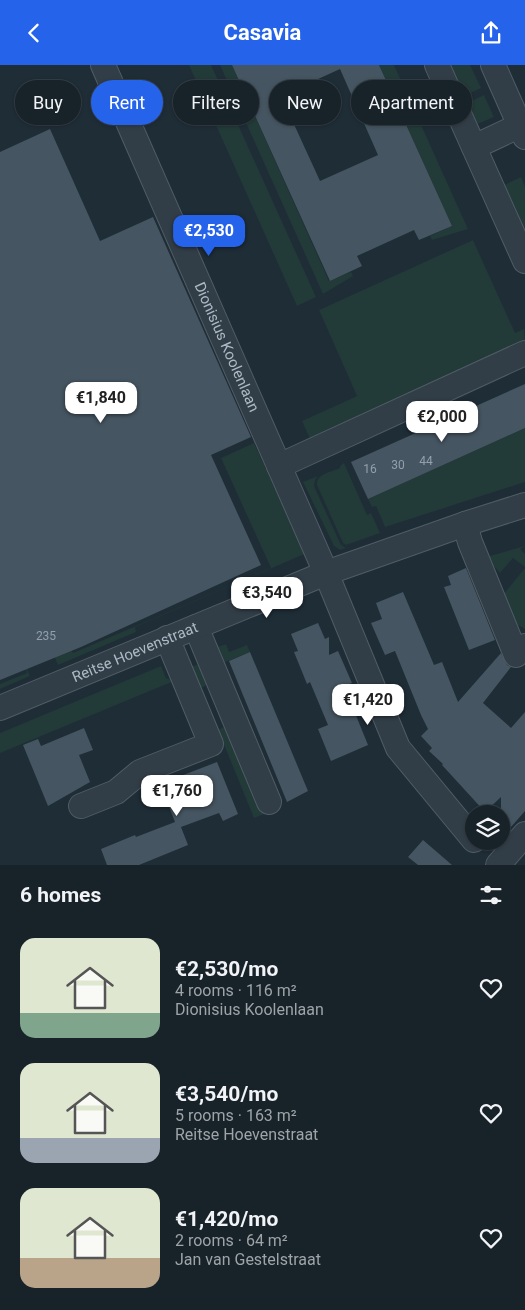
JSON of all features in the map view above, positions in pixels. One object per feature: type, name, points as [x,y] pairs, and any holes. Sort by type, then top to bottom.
[{"type":"street","name":"Dionisius Koolenlaan","points":[[103,65],[326,573],[398,747],[465,830]]},
{"type":"street","points":[[437,65],[525,261]]},
{"type":"street","points":[[474,147],[523,128],[493,65]]},
{"type":"street","points":[[279,465],[525,353]]},
{"type":"street","name":"Reitse Hoevenstraat","points":[[0,708],[326,573],[525,505]]},
{"type":"street","points":[[465,524],[470,543],[516,655],[525,646]]},
{"type":"street","points":[[196,627],[269,802]]},
{"type":"street","points":[[81,806],[116,792],[140,773],[211,744],[167,638]]},
{"type":"street","points":[[498,865],[525,834]]},
{"type":"street","name":"Dionisius Koolenlaan","points":[[482,850],[494,865]]},
{"type":"green space","points":[[189,65],[211,65],[218,80],[196,80]]},
{"type":"green space","points":[[220,65],[232,65],[239,80],[227,80]]},
{"type":"green space","points":[[379,65],[394,65],[401,80],[386,80]]},
{"type":"green space","points":[[447,65],[470,65],[481,88],[472,92],[472,80],[454,80]]},
{"type":"green space","points":[[484,95],[494,117],[475,125],[472,119],[472,101]]},
{"type":"green space","points":[[216,125],[238,125],[316,297],[297,306]]},
{"type":"green space","points":[[247,125],[259,125],[329,281],[351,272],[353,276],[323,294]]},
{"type":"green space","points":[[406,125],[421,125],[468,229],[432,240],[430,236],[452,226]]},
{"type":"green space","points":[[521,177],[525,187],[525,236],[502,186]]},
{"type":"green space","points":[[473,240],[515,333],[524,329],[525,344],[311,441],[302,421],[357,396],[319,310]]},
{"type":"green space","points":[[525,428],[525,482],[385,527],[376,506],[372,507],[368,499]]},
{"type":"green space","points":[[254,443],[298,538],[309,552],[135,627],[136,632],[58,665],[53,653],[69,646],[73,653],[271,568],[221,458]]},
{"type":"green space","points":[[344,463],[367,515],[371,513],[380,533],[346,545],[343,543],[317,485],[317,481],[321,476],[340,468]]},
{"type":"green space","points":[[318,476],[314,486],[341,545],[346,548],[340,550],[334,546],[303,482]]},
{"type":"green space","points":[[525,546],[520,549],[525,554],[525,567],[513,558],[500,573],[486,557]]},
{"type":"green space","points":[[525,568],[525,629],[516,624],[502,596]]},
{"type":"green space","points":[[226,644],[229,652],[247,645],[250,652],[218,665],[215,648]]},
{"type":"green space","points":[[204,662],[267,813],[254,818],[218,730],[224,727],[207,685],[201,688],[191,667]]},
{"type":"green space","points":[[25,665],[30,676],[0,689],[0,684],[27,673]]},
{"type":"green space","points":[[161,666],[166,678],[174,681],[0,753],[0,733]]},
{"type":"building","points":[[232,65],[379,65],[386,80],[351,80],[351,94],[340,69],[316,80],[269,80],[269,125],[294,125],[320,181],[378,155],[365,125],[406,125],[452,226],[419,240],[414,230],[357,256],[362,266],[330,281],[259,125],[259,80],[239,80]]},
{"type":"building","points":[[50,129],[100,241],[153,217],[251,437],[211,455],[261,565],[81,647],[0,680],[0,152]]},
{"type":"building","points":[[525,384],[525,428],[368,499],[351,462]]},
{"type":"building","points":[[466,568],[495,640],[469,650],[444,587],[451,585],[448,576]]},
{"type":"building","points":[[403,592],[434,665],[442,662],[458,702],[501,653],[507,665],[511,667],[483,703],[511,728],[525,712],[525,811],[511,827],[510,805],[501,805],[501,797],[492,805],[479,805],[443,764],[429,751],[432,748],[421,736],[428,729],[395,651],[385,655],[371,623],[382,619],[376,603]]},
{"type":"building","points":[[318,623],[325,639],[329,637],[329,655],[338,651],[352,683],[344,686],[368,745],[331,761],[318,729],[328,725],[310,682],[307,684],[294,652],[298,651],[291,634]]},
{"type":"building","points":[[250,652],[308,791],[287,802],[229,661]]},
{"type":"building","points":[[84,728],[93,750],[79,755],[90,782],[48,806],[23,745],[38,739],[41,746]]},
{"type":"building","points":[[217,762],[238,814],[223,821],[219,813],[181,827],[188,845],[139,865],[107,865],[101,849],[175,822],[160,784]]},
{"type":"building","points":[[423,840],[452,865],[418,865],[408,857]]}]
